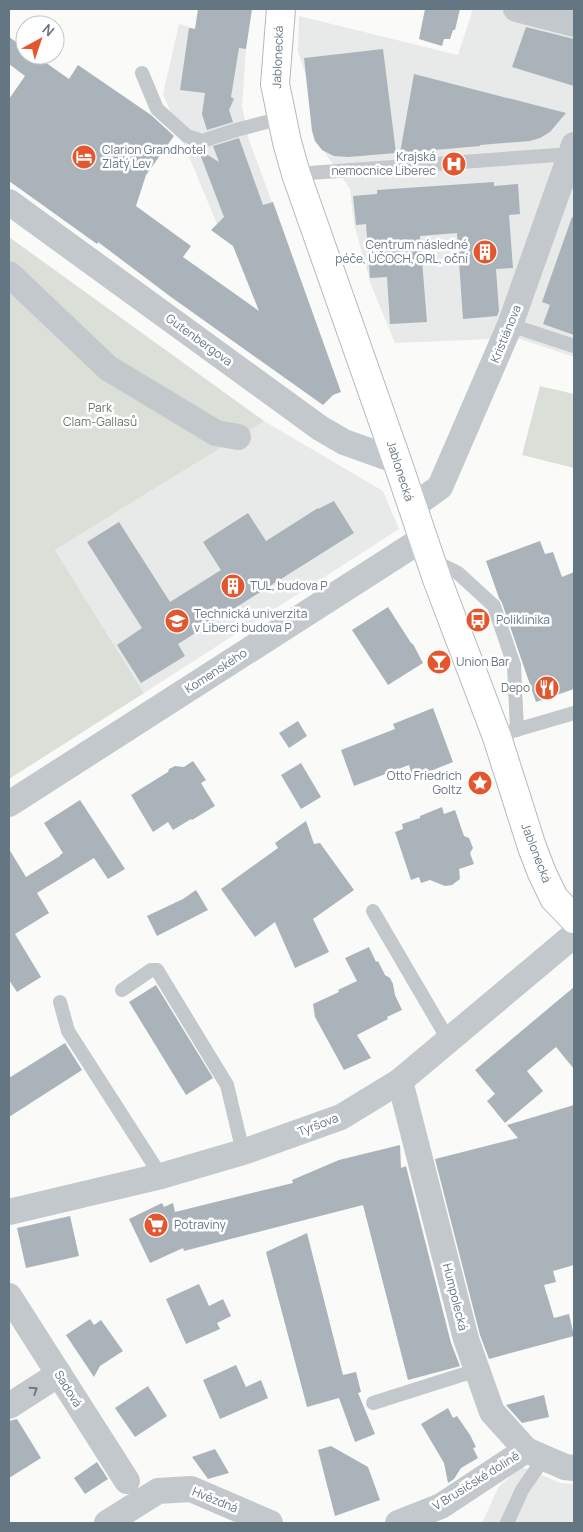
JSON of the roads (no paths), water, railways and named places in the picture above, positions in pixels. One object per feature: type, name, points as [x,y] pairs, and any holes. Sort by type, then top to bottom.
[{"type":"main road","name":"Jablonecká","points":[[281,9],[275,84],[296,174],[456,630],[507,733],[532,847],[554,898],[574,919]]},
{"type":"street","points":[[516,9],[574,24]]},
{"type":"street","name":"Kristiánova","points":[[412,506],[440,487],[510,325],[572,150]]},
{"type":"street","name":"Gutenbergova","points":[[9,202],[320,428],[344,442],[397,461]]},
{"type":"street","points":[[9,274],[108,368],[216,433],[238,437]]},
{"type":"street","name":"Komenského","points":[[9,804],[427,549]]},
{"type":"street","name":"Tyršova","points":[[9,1212],[161,1176],[243,1152],[341,1117],[400,1081],[574,935]]},
{"type":"street","name":"Humpolecká","points":[[400,1081],[466,1339],[492,1412],[535,1454],[565,1467],[574,1468]]},
{"type":"street","name":"Sadová","points":[[9,1296],[127,1481]]},
{"type":"street","points":[[9,1406],[59,1374]]},
{"type":"street","name":"V Brusičské dolině","points":[[398,1523],[441,1506],[535,1454]]},
{"type":"street","name":"Hvězdná","points":[[107,1523],[158,1491],[191,1489],[270,1523]]},
{"type":"lane","points":[[142,73],[157,109],[187,136],[202,142],[236,130],[282,118]]},
{"type":"lane","points":[[296,174],[572,150]]},
{"type":"lane","points":[[510,325],[574,346]]},
{"type":"lane","points":[[427,549],[458,573],[494,606],[514,665],[507,733],[574,713]]},
{"type":"lane","points":[[373,911],[449,1041]]},
{"type":"lane","points":[[122,990],[152,970],[157,970],[227,1085],[243,1152]]},
{"type":"lane","points":[[60,1002],[68,1031],[161,1176]]},
{"type":"lane","points":[[373,1404],[477,1370]]},
{"type":"lane","points":[[507,1523],[535,1454]]},
{"type":"place","name":"Clarion Grandhotel Zlatý Lev","points":[[84,157]]},
{"type":"place","name":"Krajská nemocnice Liberec","points":[[454,164]]},
{"type":"place","name":"Centrum následné péče, ÚČOCH, ORL, oční","points":[[485,252]]},
{"type":"place","name":"TUL, budova P","points":[[233,586]]},
{"type":"place","name":"Poliklinika","points":[[478,620]]},
{"type":"place","name":"Technická univerzita v Liberci budova P","points":[[177,621]]},
{"type":"place","name":"Union Bar","points":[[439,662]]},
{"type":"place","name":"Depo","points":[[547,688]]},
{"type":"place","name":"Otto Friedrich Goltz","points":[[480,783]]},
{"type":"place","name":"Potraviny","points":[[156,1225]]},
{"type":"park label","name":"Park Clam-Gallasů","points":[[100,415]]}]
